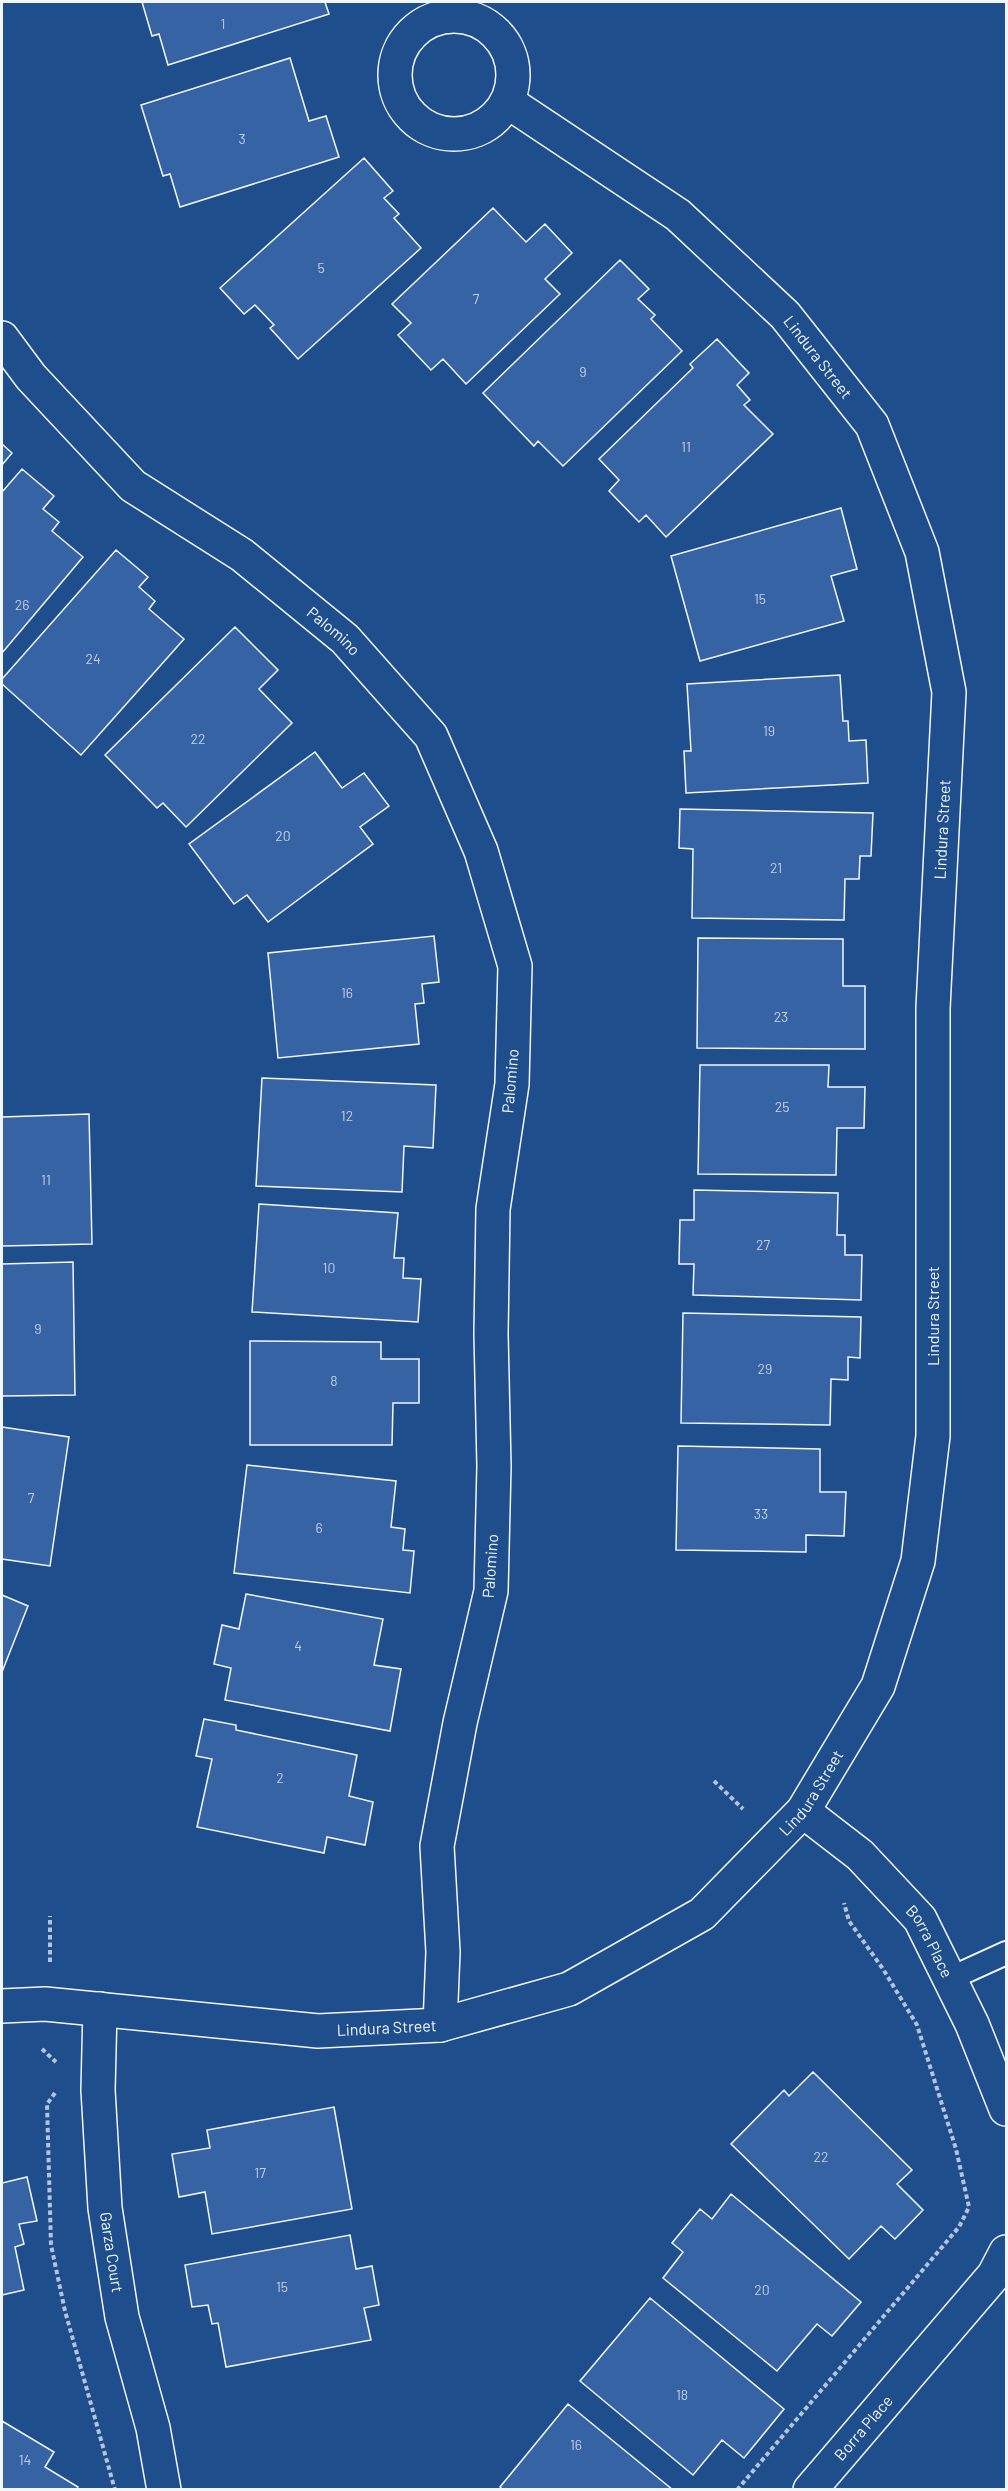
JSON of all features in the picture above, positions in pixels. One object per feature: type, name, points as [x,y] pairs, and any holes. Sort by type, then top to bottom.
[{"type":"street","name":"Lindura Street","points":[[2,2006],[45,2004],[318,2031],[440,2025],[569,1989],[702,1914],[803,1811],[878,1686],[918,1561],[933,1436],[933,1008],[949,692],[922,552],[872,425],[785,315],[678,215],[508,102]]},
{"type":"street","name":"Palomino","points":[[2,338],[31,377],[133,486],[242,555],[345,639],[431,736],[481,851],[514,966],[512,1084],[493,1209],[491,1334],[495,1466],[491,1591],[460,1723],[437,1846],[443,1952],[440,2025]]},
{"type":"street","name":"Borra Place","points":[[803,1811],[860,1855],[920,1919],[972,2024],[1006,2109]]},
{"type":"street","name":"Garza Court","points":[[100,2009],[98,2090],[105,2208],[122,2317],[153,2428],[164,2490]]},
{"type":"street","name":"Borra Place","points":[[810,2490],[994,2275],[1006,2252]]},
{"type":"lane","points":[[950,1979],[1006,1953]]},
{"type":"path","points":[[714,1781],[749,1815],[769,1845]]},
{"type":"path","points":[[737,2490],[959,2227],[969,2207],[956,2149],[917,2025],[883,1969],[849,1922],[844,1904],[846,1895]]},
{"type":"building","points":[[142,2],[325,2],[329,14],[168,65],[159,34],[152,36]]},
{"type":"building","points":[[290,58],[309,121],[326,116],[339,157],[180,207],[170,174],[163,176],[141,105]]},
{"type":"building","points":[[364,158],[393,191],[384,198],[399,214],[394,218],[421,248],[298,359],[270,328],[274,325],[255,305],[244,314],[220,288]]},
{"type":"building","points":[[493,208],[526,242],[545,224],[572,253],[545,279],[560,294],[466,384],[443,359],[431,370],[398,335],[411,323],[392,304]]},
{"type":"building","points":[[620,260],[649,289],[638,299],[655,315],[651,319],[682,351],[563,466],[538,441],[534,446],[483,393]]},
{"type":"building","points":[[717,339],[749,373],[737,385],[750,400],[744,405],[773,434],[666,537],[646,515],[639,522],[609,491],[619,480],[599,459],[693,368],[690,364]]},
{"type":"building","points":[[2,444],[12,453],[2,465]]},
{"type":"building","points":[[22,469],[54,496],[43,509],[59,522],[52,531],[83,557],[2,653],[2,492]]},
{"type":"building","points":[[841,508],[857,569],[831,576],[844,621],[700,661],[671,556]]},
{"type":"building","points":[[116,550],[148,577],[139,587],[155,601],[149,609],[184,639],[81,755],[2,684],[2,679]]},
{"type":"building","points":[[235,627],[278,670],[259,689],[292,723],[186,827],[163,803],[157,808],[105,755]]},
{"type":"building","points":[[840,675],[843,721],[848,721],[849,741],[866,740],[868,783],[686,793],[684,751],[691,751],[687,684]]},
{"type":"building","points":[[315,752],[342,788],[364,773],[389,806],[360,827],[373,844],[268,922],[247,895],[234,904],[189,844]]},
{"type":"building","points":[[680,809],[873,813],[871,856],[860,856],[859,879],[845,879],[844,920],[692,918],[693,849],[679,848]]},
{"type":"building","points":[[434,936],[439,982],[422,984],[424,1003],[415,1004],[419,1044],[278,1058],[268,953]]},
{"type":"building","points":[[698,938],[843,939],[843,986],[865,986],[865,1049],[697,1048]]},
{"type":"building","points":[[700,1065],[829,1065],[828,1087],[865,1087],[864,1128],[837,1128],[836,1175],[698,1174]]},
{"type":"building","points":[[262,1078],[436,1085],[433,1148],[404,1146],[402,1192],[256,1186]]},
{"type":"building","points":[[89,1114],[92,1244],[2,1246],[2,1117]]},
{"type":"building","points":[[694,1190],[838,1193],[837,1235],[845,1235],[845,1255],[862,1255],[861,1300],[693,1295],[694,1264],[679,1264],[680,1220],[694,1220]]},
{"type":"building","points":[[259,1204],[398,1213],[394,1258],[404,1258],[403,1278],[421,1279],[418,1322],[252,1312]]},
{"type":"building","points":[[73,1262],[75,1395],[2,1396],[2,1264]]},
{"type":"building","points":[[683,1313],[861,1317],[860,1358],[848,1357],[848,1380],[831,1379],[830,1425],[681,1423]]},
{"type":"building","points":[[250,1341],[381,1342],[381,1359],[419,1359],[419,1403],[393,1403],[392,1445],[250,1445]]},
{"type":"building","points":[[2,1427],[69,1437],[50,1566],[2,1559]]},
{"type":"building","points":[[678,1446],[820,1449],[820,1492],[846,1492],[844,1536],[806,1535],[806,1552],[676,1550]]},
{"type":"building","points":[[247,1465],[396,1481],[391,1527],[405,1529],[403,1550],[414,1551],[410,1593],[234,1573]]},
{"type":"building","points":[[246,1594],[383,1619],[374,1665],[401,1669],[390,1731],[225,1700],[231,1668],[214,1664],[222,1625],[239,1629]]},
{"type":"building","points":[[2,1595],[28,1606],[2,1672]]},
{"type":"building","points":[[204,1719],[236,1725],[236,1730],[357,1755],[349,1796],[373,1802],[365,1845],[327,1837],[324,1853],[197,1827],[212,1759],[196,1756]]},
{"type":"building","points":[[813,2072],[912,2170],[897,2184],[923,2210],[895,2239],[881,2226],[849,2259],[731,2144],[784,2090],[789,2096]]},
{"type":"building","points":[[334,2107],[352,2209],[212,2234],[205,2192],[179,2197],[172,2154],[210,2148],[207,2130]]},
{"type":"building","points":[[27,2177],[37,2221],[19,2224],[24,2244],[15,2247],[24,2290],[2,2295],[2,2183]]},
{"type":"building","points":[[731,2194],[861,2302],[832,2336],[817,2324],[777,2371],[663,2278],[683,2252],[672,2243],[700,2209],[712,2219]]},
{"type":"building","points":[[350,2235],[356,2269],[372,2266],[379,2305],[364,2308],[371,2340],[226,2367],[218,2323],[212,2324],[208,2305],[192,2307],[185,2265]]},
{"type":"building","points":[[650,2298],[784,2409],[744,2458],[722,2440],[693,2475],[580,2381]]},
{"type":"building","points":[[568,2404],[673,2490],[503,2490],[500,2487]]},
{"type":"building","points":[[2,2421],[54,2452],[45,2467],[78,2487],[76,2490],[2,2490]]}]
